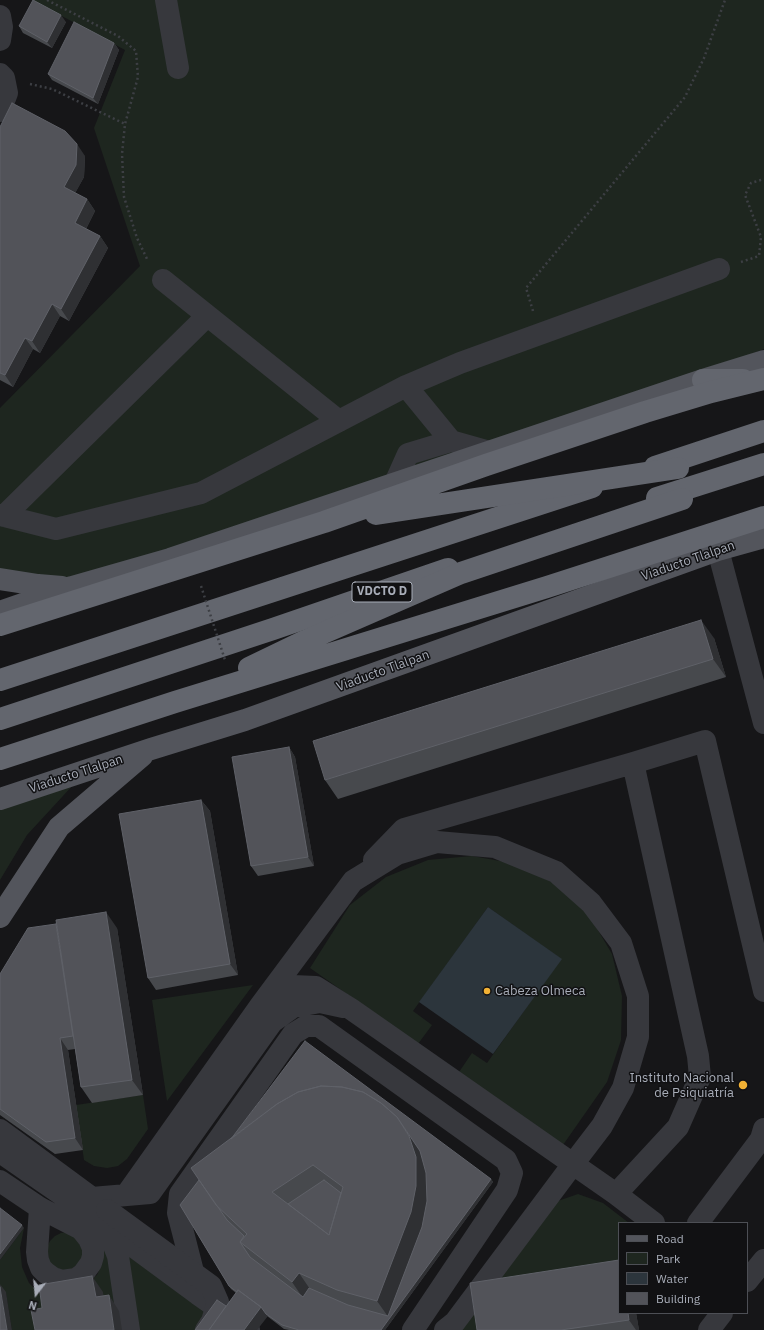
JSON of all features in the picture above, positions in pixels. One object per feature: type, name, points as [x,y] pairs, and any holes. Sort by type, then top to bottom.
[{"type":"highway","points":[[703,380],[764,379]]},
{"type":"highway","points":[[0,625],[324,522],[486,465],[645,412],[711,392],[764,379]]},
{"type":"highway","name":"VDCTO D","points":[[0,680],[764,432]]},
{"type":"highway","points":[[324,522],[678,468],[764,440]]},
{"type":"highway","name":"VDCTO D","points":[[0,719],[281,626],[703,483],[764,464]]},
{"type":"highway","points":[[175,702],[305,641],[461,573],[764,472]]},
{"type":"highway","points":[[0,759],[175,702],[547,587],[764,533]]},
{"type":"main road","points":[[0,612],[72,587],[170,559],[703,380],[764,361]]},
{"type":"main road","name":"Viaducto Tlalpan","points":[[0,799],[151,749],[245,720],[764,533]]},
{"type":"main road","points":[[0,579],[38,585],[72,587]]},
{"type":"main road","points":[[0,916],[59,827],[151,749]]},
{"type":"street","points":[[166,0],[178,68]]},
{"type":"street","points":[[0,16],[2,27],[0,40]]},
{"type":"street","points":[[0,111],[7,93],[2,76]]},
{"type":"street","points":[[2,516],[56,529],[201,493],[406,386],[460,363],[719,269]]},
{"type":"street","points":[[163,280],[339,421]]},
{"type":"street","points":[[2,516],[207,316]]},
{"type":"street","points":[[406,386],[451,441]]},
{"type":"street","points":[[395,483],[408,454],[451,441],[490,452]]},
{"type":"street","points":[[718,550],[764,723]]},
{"type":"street","points":[[0,1181],[40,1208],[94,1215],[126,1195],[260,1006],[353,881],[404,829],[633,764],[705,741],[764,991]]},
{"type":"street","points":[[616,1194],[678,1127],[700,1077],[698,1056],[633,764]]},
{"type":"street","points":[[353,881],[397,854],[437,842],[495,847],[556,872],[591,903],[621,943],[638,996],[638,1037],[623,1088],[602,1126],[455,1322],[445,1330]]},
{"type":"street","points":[[260,1006],[293,986],[316,987],[351,1009],[616,1194],[653,1222]]},
{"type":"street","points":[[126,1195],[150,1193],[272,1022],[293,1007],[320,1002],[351,1009]]},
{"type":"street","points":[[199,1295],[178,1213],[180,1194],[293,1034],[306,1026],[319,1026],[506,1160],[512,1173],[507,1190],[413,1330]]},
{"type":"street","points":[[699,1222],[761,1138],[764,1129]]},
{"type":"street","points":[[0,1130],[94,1215],[199,1295],[249,1330]]},
{"type":"street","points":[[0,1152],[94,1215],[211,1286],[218,1302],[212,1321],[206,1330]]},
{"type":"street","points":[[40,1208],[37,1252],[38,1260],[46,1273],[62,1281],[76,1279],[83,1274],[91,1263],[93,1248],[89,1239],[94,1215]]},
{"type":"street","points":[[94,1215],[118,1256],[129,1330]]},
{"type":"street","points":[[748,1280],[764,1260]]},
{"type":"street","points":[[709,1330],[721,1314]]},
{"type":"path","points":[[47,0],[118,36],[136,51],[138,77],[125,124],[122,154],[124,197],[137,238],[149,264],[163,280]]},
{"type":"path","points":[[540,334],[526,288],[685,96],[704,58],[725,0]]},
{"type":"path","points":[[2,76],[52,89],[125,124]]},
{"type":"path","points":[[719,269],[759,256],[761,237],[745,195],[751,183],[764,179]]},
{"type":"path","points":[[200,584],[227,666]]},
{"type":"green space","points":[[32,0],[764,0],[764,349],[596,414],[72,584],[0,577],[0,408],[140,266],[94,128],[125,50]]},
{"type":"green space","points":[[74,784],[27,835],[0,880],[0,807]]},
{"type":"green space","points":[[472,856],[517,864],[557,885],[589,915],[612,954],[622,996],[621,1040],[607,1082],[563,1145],[459,1072],[472,1053],[487,1063],[561,959],[488,907],[413,1011],[432,1025],[418,1044],[310,968],[350,905],[386,877],[428,860]]},
{"type":"green space","points":[[253,985],[167,1101],[152,1000]]},
{"type":"green space","points":[[143,1095],[148,1129],[127,1159],[118,1166],[107,1168],[94,1166],[84,1160],[76,1105]]},
{"type":"green space","points":[[578,1194],[603,1203],[628,1222],[618,1222],[618,1277],[485,1330],[454,1330],[555,1202]]},
{"type":"green space","points":[[24,1228],[20,1248],[22,1267],[29,1283],[49,1300],[43,1330],[12,1330],[6,1293],[0,1293],[0,1260]]},
{"type":"green space","points":[[67,1232],[74,1234],[86,1256],[68,1273],[50,1266],[47,1247],[55,1236]]},
{"type":"green space","points":[[106,1245],[119,1311],[85,1284],[97,1275],[102,1264],[102,1248]]},
{"type":"green space","points":[[126,1251],[212,1311],[198,1330],[138,1330]]},
{"type":"water","points":[[488,907],[562,959],[493,1054],[419,1002]]},
{"type":"building","points":[[33,0],[61,15],[47,42],[19,26]]},
{"type":"building","points":[[74,22],[114,43],[93,98],[48,74]]},
{"type":"building","points":[[12,103],[65,131],[77,144],[76,165],[64,187],[87,199],[75,223],[100,236],[61,309],[52,304],[32,341],[25,338],[5,375],[0,373],[0,127]]},
{"type":"building","points":[[701,620],[713,659],[325,780],[313,741]]},
{"type":"building","points":[[289,747],[308,857],[251,866],[232,757]]},
{"type":"building","points":[[201,800],[230,964],[148,978],[119,814]]},
{"type":"building","points":[[106,912],[132,1080],[81,1087],[56,920]]},
{"type":"building","points":[[56,924],[73,1036],[60,1038],[75,1138],[46,1142],[0,1109],[0,974],[28,928]]},
{"type":"building","points":[[305,1041],[491,1179],[381,1330],[299,1330],[282,1325],[266,1314],[261,1307],[238,1290],[237,1292],[229,1286],[180,1205],[199,1180],[227,1220],[244,1236],[240,1242],[250,1257],[303,1297],[309,1288],[348,1305],[388,1316],[422,1227],[427,1201],[426,1173],[420,1151],[397,1117],[381,1103],[363,1092],[342,1087],[321,1086],[298,1092],[277,1104],[231,1139]]},
{"type":"building","points":[[321,1086],[342,1087],[363,1092],[381,1103],[397,1117],[409,1136],[416,1157],[416,1186],[411,1212],[377,1301],[337,1290],[299,1273],[292,1282],[240,1242],[247,1234],[216,1205],[191,1168],[277,1104],[298,1092]],"holes":[[[313,1165],[343,1187],[329,1235],[272,1192]]]},
{"type":"building","points":[[324,1180],[341,1193],[329,1235],[288,1204]]},
{"type":"building","points":[[0,1208],[22,1225],[0,1254]]},
{"type":"building","points":[[618,1260],[618,1314],[628,1314],[629,1320],[561,1330],[477,1330],[470,1283]]},
{"type":"building","points":[[92,1276],[96,1297],[109,1295],[114,1330],[35,1330],[31,1310],[42,1308],[39,1285]]},
{"type":"building","points":[[0,1287],[7,1330],[0,1330]]},
{"type":"building","points":[[238,1290],[261,1307],[244,1330],[209,1330]]},
{"type":"building","points":[[217,1300],[226,1306],[209,1330],[195,1330]]},
{"type":"place","name":"Cabeza Olmeca","points":[[487,991]]},
{"type":"place","name":"Instituto Nacional de Psiquiatría","points":[[743,1085]]}]
